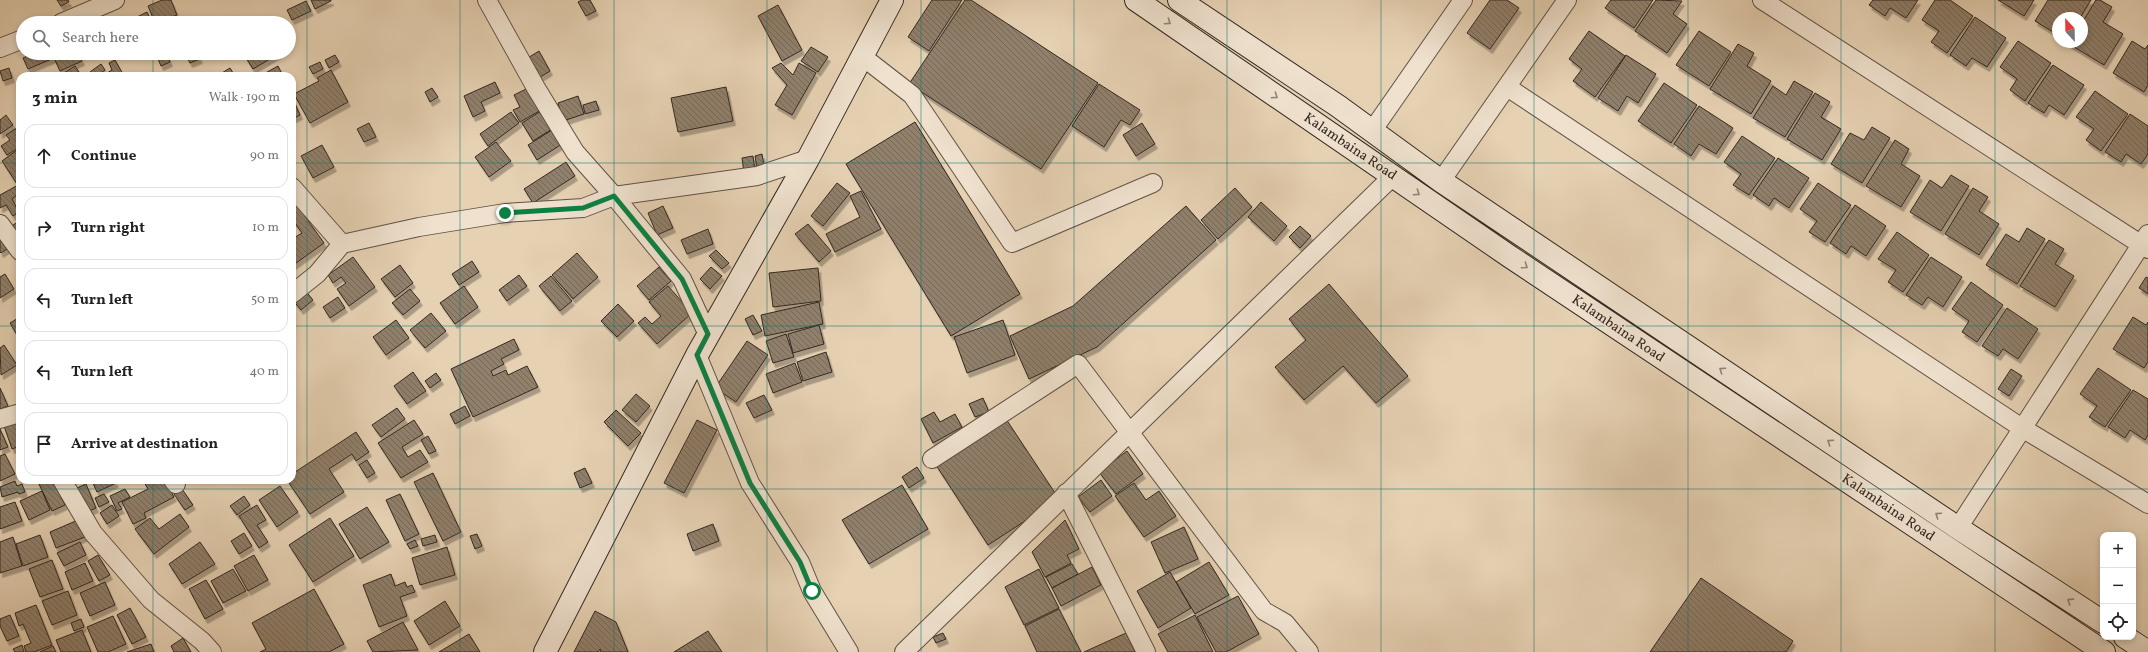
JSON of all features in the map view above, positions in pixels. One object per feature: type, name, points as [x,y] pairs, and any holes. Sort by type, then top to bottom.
[{"type":"main road","points":[[545,652],[708,334],[808,158],[892,0]]},
{"type":"main road","name":"Kalambaina Road","points":[[1136,0],[1509,256],[2104,652]]},
{"type":"main road","points":[[1179,0],[1372,131],[1440,181],[1958,528],[2100,620]]},
{"type":"main road","points":[[2130,640],[2148,652]]},
{"type":"street","points":[[70,16],[82,7],[116,0]]},
{"type":"street","points":[[487,0],[536,88],[575,152],[614,196],[682,279],[708,334]]},
{"type":"street","points":[[1372,131],[1463,0]]},
{"type":"street","points":[[1440,181],[1567,0]]},
{"type":"street","points":[[1762,0],[2146,242],[2022,428],[1958,528]]},
{"type":"street","points":[[0,48],[16,42]]},
{"type":"street","points":[[863,57],[912,94],[1012,243],[1153,183]]},
{"type":"street","points":[[1507,86],[2022,428],[2148,504]]},
{"type":"street","points":[[296,291],[317,274],[342,244],[419,227],[505,213],[583,208],[614,196],[758,176],[808,158]]},
{"type":"street","points":[[904,652],[1393,176]]},
{"type":"street","points":[[296,192],[342,244]]},
{"type":"street","points":[[0,224],[16,246]]},
{"type":"street","points":[[697,355],[750,483],[800,562],[812,591],[849,652]]},
{"type":"street","points":[[932,459],[1078,364],[1264,611],[1285,623],[1309,652]]},
{"type":"street","points":[[0,419],[16,414]]},
{"type":"street","points":[[64,484],[93,533],[151,600],[202,641],[212,652]]},
{"type":"street","points":[[1066,493],[1146,652]]},
{"type":"building","points":[[57,0],[68,0],[69,2],[61,6]]},
{"type":"building","points":[[162,0],[171,0],[177,15],[152,16],[148,6]]},
{"type":"building","points":[[311,0],[331,0],[331,1],[315,9]]},
{"type":"building","points":[[582,0],[590,0],[596,11],[586,16],[578,2]]},
{"type":"building","points":[[932,0],[962,0],[929,51],[908,37]]},
{"type":"building","points":[[965,0],[971,0],[1098,83],[1041,169],[909,84]]},
{"type":"building","points":[[1490,0],[1507,0],[1519,8],[1490,49],[1467,33]]},
{"type":"building","points":[[1611,0],[1653,0],[1634,28],[1605,8]]},
{"type":"building","points":[[1656,0],[1682,1],[1673,14],[1687,24],[1667,53],[1635,31]]},
{"type":"building","points":[[1873,0],[1918,0],[1906,18],[1890,8],[1885,16],[1869,5]]},
{"type":"building","points":[[1935,0],[1950,0],[1973,16],[1947,53],[1931,42],[1939,31],[1922,20]]},
{"type":"building","points":[[1998,0],[2034,0],[2024,16]]},
{"type":"building","points":[[2048,0],[2091,0],[2084,12],[2052,12],[2052,31],[2035,21]]},
{"type":"building","points":[[2096,0],[2100,0],[2112,7],[2103,22],[2123,34],[2104,65],[2076,48],[2088,48],[2088,13]]},
{"type":"building","points":[[306,1],[311,11],[296,18],[296,16],[290,16],[287,10]]},
{"type":"building","points":[[778,5],[802,50],[782,61],[758,16]]},
{"type":"building","points":[[147,12],[149,16],[139,16]]},
{"type":"building","points":[[1975,17],[2006,38],[1987,67],[1972,58],[1966,66],[1950,55]]},
{"type":"building","points":[[1589,31],[1625,56],[1595,97],[1573,81],[1582,69],[1569,59]]},
{"type":"building","points":[[1699,31],[1731,52],[1709,86],[1676,65]]},
{"type":"building","points":[[2018,41],[2051,63],[2025,101],[2010,90],[2017,79],[2000,67]]},
{"type":"building","points":[[2132,41],[2145,49],[2148,45],[2148,85],[2144,92],[2113,73]]},
{"type":"building","points":[[1738,44],[1754,53],[1747,66],[1771,81],[1751,114],[1710,89]]},
{"type":"building","points":[[811,47],[828,57],[818,72],[801,61]]},
{"type":"building","points":[[539,51],[550,71],[537,79],[526,59]]},
{"type":"building","points":[[335,55],[339,62],[329,68],[325,60]]},
{"type":"building","points":[[1626,55],[1656,74],[1638,103],[1627,96],[1618,111],[1598,98]]},
{"type":"building","points":[[24,60],[49,60],[28,69]]},
{"type":"building","points":[[55,60],[82,61],[60,71]]},
{"type":"building","points":[[115,60],[122,72],[109,72],[112,70],[109,63]]},
{"type":"building","points":[[158,60],[169,60],[170,62],[161,66]]},
{"type":"building","points":[[188,60],[198,60],[190,63]]},
{"type":"building","points":[[247,60],[268,60],[253,69]]},
{"type":"building","points":[[320,62],[323,69],[313,74],[309,67]]},
{"type":"building","points":[[781,63],[793,75],[799,63],[816,73],[792,115],[775,105],[787,85],[772,68]]},
{"type":"building","points":[[101,64],[105,70],[102,72],[90,72]]},
{"type":"building","points":[[2053,65],[2084,85],[2064,115],[2049,105],[2044,113],[2028,103]]},
{"type":"building","points":[[75,66],[79,72],[66,72]]},
{"type":"building","points":[[278,66],[281,72],[267,72]]},
{"type":"building","points":[[9,68],[12,78],[3,81],[0,71]]},
{"type":"building","points":[[230,68],[232,72],[224,72]]},
{"type":"building","points":[[331,70],[348,102],[310,123],[296,98],[296,93],[319,81],[317,78]]},
{"type":"building","points":[[1794,81],[1813,92],[1785,137],[1753,118],[1773,86],[1786,95]]},
{"type":"building","points":[[495,82],[500,93],[481,102],[485,111],[473,117],[464,96]]},
{"type":"building","points":[[1664,83],[1697,105],[1671,143],[1638,121]]},
{"type":"building","points":[[1099,84],[1140,110],[1130,125],[1121,120],[1104,147],[1072,126]]},
{"type":"building","points":[[726,87],[733,121],[678,132],[671,98]]},
{"type":"building","points":[[432,88],[438,97],[430,102],[425,92]]},
{"type":"building","points":[[528,88],[541,110],[520,122],[513,110],[520,107],[514,95]]},
{"type":"building","points":[[2095,91],[2128,114],[2101,151],[2086,140],[2094,129],[2076,117]]},
{"type":"building","points":[[1815,93],[1830,102],[1821,117],[1841,129],[1822,160],[1787,139]]},
{"type":"building","points":[[578,96],[584,114],[563,121],[558,103]]},
{"type":"building","points":[[596,101],[599,110],[585,114],[583,105]]},
{"type":"building","points":[[296,106],[300,115],[296,117]]},
{"type":"building","points":[[1699,106],[1733,128],[1716,154],[1699,144],[1691,156],[1674,144]]},
{"type":"building","points":[[541,111],[552,129],[533,141],[522,123]]},
{"type":"building","points":[[511,112],[519,123],[488,146],[480,134]]},
{"type":"building","points":[[2130,114],[2148,126],[2148,154],[2141,164],[2126,154],[2121,162],[2105,152]]},
{"type":"building","points":[[6,115],[13,125],[0,134],[0,120]]},
{"type":"building","points":[[915,122],[1020,294],[951,336],[846,164]]},
{"type":"building","points":[[369,123],[376,137],[364,142],[357,129]]},
{"type":"building","points":[[1142,123],[1155,144],[1136,156],[1123,135]]},
{"type":"building","points":[[1872,127],[1890,138],[1862,183],[1831,164],[1850,133],[1864,140]]},
{"type":"building","points":[[16,129],[16,149],[7,155],[1,146],[10,140],[6,135]]},
{"type":"building","points":[[552,130],[562,144],[537,160],[528,145]]},
{"type":"building","points":[[1742,136],[1775,158],[1749,195],[1733,185],[1741,174],[1724,162]]},
{"type":"building","points":[[1895,140],[1909,149],[1901,164],[1920,176],[1901,207],[1866,186]]},
{"type":"building","points":[[496,142],[511,161],[489,177],[475,157]]},
{"type":"building","points":[[322,145],[334,167],[313,178],[301,156]]},
{"type":"building","points":[[16,151],[16,182],[2,161]]},
{"type":"building","points":[[762,154],[764,166],[757,168],[755,156]]},
{"type":"building","points":[[753,156],[755,171],[744,173],[742,158]]},
{"type":"building","points":[[1778,158],[1809,178],[1789,208],[1774,198],[1769,206],[1753,195]]},
{"type":"building","points":[[566,162],[575,176],[533,203],[524,189]]},
{"type":"building","points":[[1951,175],[1969,186],[1941,231],[1910,212],[1930,180],[1942,188]]},
{"type":"building","points":[[837,183],[850,193],[823,226],[811,216]]},
{"type":"building","points":[[1818,183],[1851,205],[1825,242],[1809,232],[1817,221],[1800,209]]},
{"type":"building","points":[[16,186],[16,196],[12,199],[16,206],[16,214],[13,216],[6,205],[0,208],[0,195]]},
{"type":"building","points":[[1235,188],[1252,207],[1218,239],[1201,220]]},
{"type":"building","points":[[1973,188],[1988,197],[1979,211],[1999,224],[1979,255],[1945,234]]},
{"type":"building","points":[[861,191],[881,229],[835,252],[826,234],[860,217],[850,196]]},
{"type":"building","points":[[1261,202],[1287,226],[1274,241],[1248,217]]},
{"type":"building","points":[[296,204],[324,243],[296,263],[296,237],[302,233],[296,225]]},
{"type":"building","points":[[1855,205],[1886,226],[1866,256],[1851,246],[1846,254],[1830,243]]},
{"type":"building","points":[[663,206],[673,228],[657,235],[648,213]]},
{"type":"building","points":[[1186,206],[1216,240],[1097,347],[1029,379],[1010,336],[1073,306]]},
{"type":"building","points":[[16,223],[16,236],[14,237],[8,229]]},
{"type":"building","points":[[808,224],[831,251],[819,262],[795,234]]},
{"type":"building","points":[[1300,226],[1311,236],[1300,248],[1289,237]]},
{"type":"building","points":[[2027,228],[2045,239],[2017,284],[1986,265],[2006,234],[2019,242]]},
{"type":"building","points":[[708,229],[713,244],[687,254],[681,240]]},
{"type":"building","points":[[1897,232],[1929,255],[1903,292],[1888,282],[1896,270],[1878,259]]},
{"type":"building","points":[[0,233],[10,247],[1,253],[0,252]]},
{"type":"building","points":[[2049,240],[2064,249],[2055,264],[2074,276],[2055,307],[2020,286]]},
{"type":"building","points":[[716,250],[729,263],[722,269],[709,256]]},
{"type":"building","points":[[577,253],[598,277],[573,299],[552,275]]},
{"type":"building","points":[[353,257],[375,287],[349,306],[337,289],[346,283],[341,277],[333,283],[328,275]]},
{"type":"building","points":[[1931,257],[1962,277],[1943,307],[1928,297],[1922,305],[1906,295]]},
{"type":"building","points":[[472,261],[479,272],[459,285],[452,274]]},
{"type":"building","points":[[400,265],[413,283],[395,297],[381,279]]},
{"type":"building","points":[[659,267],[671,281],[649,300],[637,286]]},
{"type":"building","points":[[711,267],[722,276],[710,289],[700,279]]},
{"type":"building","points":[[818,268],[821,301],[773,307],[769,273]]},
{"type":"building","points":[[5,274],[14,289],[0,298],[0,277]]},
{"type":"building","points":[[519,275],[527,286],[507,301],[499,290]]},
{"type":"building","points":[[551,276],[572,301],[560,311],[539,286]]},
{"type":"building","points":[[2146,277],[2148,278],[2148,294],[2139,288]]},
{"type":"building","points":[[1971,282],[2003,305],[1977,342],[1962,332],[1969,321],[1952,309]]},
{"type":"building","points":[[1329,284],[1408,376],[1376,403],[1343,366],[1304,400],[1275,367],[1306,340],[1289,319]]},
{"type":"building","points":[[464,286],[478,307],[455,324],[440,303]]},
{"type":"building","points":[[668,286],[692,313],[657,344],[638,323],[645,317],[652,324],[661,316],[649,302]]},
{"type":"building","points":[[304,289],[313,300],[301,310],[296,304],[296,296]]},
{"type":"building","points":[[410,289],[420,301],[403,315],[392,303]]},
{"type":"building","points":[[338,297],[345,308],[330,318],[323,307]]},
{"type":"building","points":[[819,302],[823,324],[765,336],[761,315]]},
{"type":"building","points":[[618,304],[634,321],[617,337],[601,321]]},
{"type":"building","points":[[2007,308],[2038,329],[2018,359],[2003,349],[1998,356],[1982,346]]},
{"type":"building","points":[[431,313],[446,331],[425,348],[410,330]]},
{"type":"building","points":[[753,315],[762,331],[753,335],[745,319]]},
{"type":"building","points":[[2133,317],[2146,325],[2148,322],[2148,362],[2144,368],[2113,349]]},
{"type":"building","points":[[16,319],[16,333],[10,323]]},
{"type":"building","points":[[396,320],[409,338],[386,355],[373,337]]},
{"type":"building","points":[[1003,320],[1015,355],[967,373],[954,337]]},
{"type":"building","points":[[819,325],[824,344],[793,353],[788,334]]},
{"type":"building","points":[[786,334],[794,357],[773,363],[766,341]]},
{"type":"building","points":[[514,339],[519,350],[501,359],[504,364],[491,371],[493,376],[506,370],[508,375],[527,366],[538,387],[473,417],[451,369]]},
{"type":"building","points":[[747,341],[768,355],[736,402],[715,388]]},
{"type":"building","points":[[4,345],[16,363],[16,366],[1,375],[0,348]]},
{"type":"building","points":[[826,352],[832,372],[803,381],[797,362]]},
{"type":"building","points":[[795,363],[802,382],[773,393],[766,374]]},
{"type":"building","points":[[2098,368],[2131,390],[2105,427],[2089,417],[2097,406],[2080,394]]},
{"type":"building","points":[[2011,369],[2022,376],[2009,396],[1998,389]]},
{"type":"building","points":[[413,372],[426,391],[407,404],[394,386]]},
{"type":"building","points":[[436,373],[441,380],[430,388],[425,381]]},
{"type":"building","points":[[0,388],[8,406],[0,409]]},
{"type":"building","points":[[2133,390],[2148,399],[2148,435],[2145,440],[2130,430],[2125,438],[2108,427]]},
{"type":"building","points":[[636,394],[650,406],[636,422],[622,410]]},
{"type":"building","points":[[764,395],[772,410],[754,418],[746,403]]},
{"type":"building","points":[[983,398],[989,412],[975,417],[969,404]]},
{"type":"building","points":[[465,406],[470,416],[455,424],[450,414]]},
{"type":"building","points":[[397,408],[405,419],[381,437],[372,425]]},
{"type":"building","points":[[616,410],[641,433],[628,446],[604,422]]},
{"type":"building","points":[[934,412],[940,422],[955,414],[962,427],[933,443],[921,419]]},
{"type":"building","points":[[1004,416],[1059,499],[988,545],[934,462]]},
{"type":"building","points":[[414,420],[423,434],[402,447],[408,457],[420,450],[428,462],[401,478],[378,443]]},
{"type":"building","points":[[697,420],[717,430],[684,493],[664,483]]},
{"type":"building","points":[[16,422],[16,448],[12,449],[4,426]]},
{"type":"building","points":[[0,429],[8,447],[0,450]]},
{"type":"building","points":[[356,432],[369,452],[356,461],[352,454],[329,469],[344,492],[310,514],[290,484],[296,484],[296,471]]},
{"type":"building","points":[[428,436],[436,451],[429,454],[421,440]]},
{"type":"building","points":[[1127,451],[1143,474],[1116,494],[1099,472]]},
{"type":"building","points":[[5,454],[15,474],[0,481],[0,456]]},
{"type":"building","points":[[367,460],[375,473],[367,478],[359,465]]},
{"type":"building","points":[[917,467],[924,478],[909,488],[902,477]]},
{"type":"building","points":[[585,468],[592,483],[580,488],[574,473]]},
{"type":"building","points":[[433,473],[461,532],[443,541],[414,482]]},
{"type":"building","points":[[1101,480],[1112,496],[1090,512],[1078,497]]},
{"type":"building","points":[[15,481],[17,486],[22,484],[25,492],[19,494],[18,492],[2,497],[0,487]]},
{"type":"building","points":[[1134,483],[1146,500],[1159,491],[1176,516],[1144,537],[1115,496]]},
{"type":"building","points":[[39,484],[55,484],[65,505],[52,511]]},
{"type":"building","points":[[86,484],[96,508],[87,512],[77,488]]},
{"type":"building","points":[[93,484],[114,484],[97,492]]},
{"type":"building","points":[[145,484],[167,484],[174,497],[144,513],[146,518],[133,524],[122,502],[148,489]]},
{"type":"building","points":[[902,485],[928,529],[869,564],[842,520]]},
{"type":"building","points":[[280,486],[298,512],[277,527],[259,500]]},
{"type":"building","points":[[125,489],[130,497],[118,503],[122,509],[117,511],[110,496]]},
{"type":"building","points":[[182,489],[193,505],[185,510],[174,494]]},
{"type":"building","points":[[42,491],[50,510],[29,520],[20,501]]},
{"type":"building","points":[[104,494],[109,502],[99,507],[95,498]]},
{"type":"building","points":[[400,494],[419,534],[405,541],[386,500]]},
{"type":"building","points":[[244,496],[250,505],[237,515],[230,506]]},
{"type":"building","points":[[15,502],[22,521],[0,529],[0,507]]},
{"type":"building","points":[[112,505],[119,516],[107,524],[100,513]]},
{"type":"building","points":[[257,505],[266,520],[257,525],[268,542],[259,548],[239,516]]},
{"type":"building","points":[[367,507],[389,542],[360,559],[339,524]]},
{"type":"building","points":[[180,514],[189,527],[154,554],[135,529],[150,518],[159,529]]},
{"type":"building","points":[[330,518],[354,556],[313,582],[289,545]]},
{"type":"building","points":[[78,520],[85,537],[56,548],[50,532]]},
{"type":"building","points":[[1065,520],[1079,549],[1067,555],[1071,563],[1045,577],[1032,552]]},
{"type":"building","points":[[713,524],[719,541],[693,551],[687,534]]},
{"type":"building","points":[[1184,527],[1198,559],[1165,573],[1151,542]]},
{"type":"building","points":[[244,533],[252,546],[239,554],[231,541]]},
{"type":"building","points":[[477,534],[482,546],[475,549],[470,536]]},
{"type":"building","points":[[40,535],[48,557],[23,566],[16,544]]},
{"type":"building","points":[[435,535],[437,542],[423,546],[421,539]]},
{"type":"building","points":[[13,537],[22,566],[0,573],[0,542]]},
{"type":"building","points":[[415,540],[418,546],[410,549],[407,544]]},
{"type":"building","points":[[80,542],[86,555],[64,566],[57,553]]},
{"type":"building","points":[[200,542],[215,564],[182,584],[169,564]]},
{"type":"building","points":[[447,547],[455,575],[420,585],[412,558]]},
{"type":"building","points":[[98,555],[110,575],[99,581],[88,561]]},
{"type":"building","points":[[254,555],[268,580],[248,591],[234,566]]},
{"type":"building","points":[[52,560],[63,589],[40,597],[29,569]]},
{"type":"building","points":[[1209,562],[1229,595],[1195,614],[1176,582]]},
{"type":"building","points":[[85,563],[93,581],[72,590],[65,572]]},
{"type":"building","points":[[1072,564],[1078,574],[1052,588],[1046,577]]},
{"type":"building","points":[[1092,567],[1101,585],[1061,606],[1052,588]]},
{"type":"building","points":[[233,569],[246,591],[223,603],[211,581]]},
{"type":"building","points":[[1039,569],[1059,608],[1024,625],[1005,587]]},
{"type":"building","points":[[1170,572],[1191,608],[1158,628],[1137,591]]},
{"type":"building","points":[[391,574],[395,586],[405,582],[407,587],[412,585],[415,592],[400,597],[407,616],[379,627],[363,585]]},
{"type":"building","points":[[1701,578],[1793,641],[1786,652],[1650,652]]},
{"type":"building","points":[[206,580],[223,609],[205,619],[189,589]]},
{"type":"building","points":[[105,582],[115,605],[90,616],[80,593]]},
{"type":"building","points":[[314,589],[344,644],[329,652],[260,652],[266,649],[252,623]]},
{"type":"building","points":[[68,591],[77,615],[52,625],[42,601]]},
{"type":"building","points":[[1238,596],[1259,634],[1226,652],[1216,652],[1197,617]]},
{"type":"building","points":[[445,601],[460,626],[429,645],[414,621]]},
{"type":"building","points":[[36,605],[52,645],[34,652],[26,652],[24,646],[31,643],[23,624],[19,626],[15,613]]},
{"type":"building","points":[[130,608],[146,637],[132,644],[117,615]]},
{"type":"building","points":[[1059,609],[1081,652],[1037,652],[1025,626]]},
{"type":"building","points":[[595,611],[616,622],[628,652],[601,652],[600,649],[598,652],[574,652]]},
{"type":"building","points":[[10,615],[19,636],[7,641],[0,626],[0,619]]},
{"type":"building","points":[[1195,615],[1213,652],[1168,652],[1158,634]]},
{"type":"building","points":[[113,616],[126,644],[108,652],[98,652],[87,627]]},
{"type":"building","points":[[81,619],[84,627],[74,631],[71,623]]},
{"type":"building","points":[[403,622],[418,650],[373,652],[367,641]]},
{"type":"building","points":[[82,630],[91,652],[61,652],[56,640]]},
{"type":"building","points":[[708,631],[722,652],[674,652]]},
{"type":"building","points":[[943,633],[946,639],[936,643],[933,637]]},
{"type":"building","points":[[1126,633],[1135,652],[1084,652]]},
{"type":"building","points":[[469,634],[480,652],[439,652]]},
{"type":"building","points":[[183,638],[191,652],[174,652],[171,646]]},
{"type":"building","points":[[151,644],[154,652],[127,652]]},
{"type":"building","points":[[22,645],[24,652],[15,652],[13,649]]},
{"type":"building","points":[[53,646],[56,652],[40,652]]},
{"type":"route","points":[[505,213],[583,208],[614,196],[682,279],[708,334],[697,355],[750,483],[800,562],[812,591]]}]
